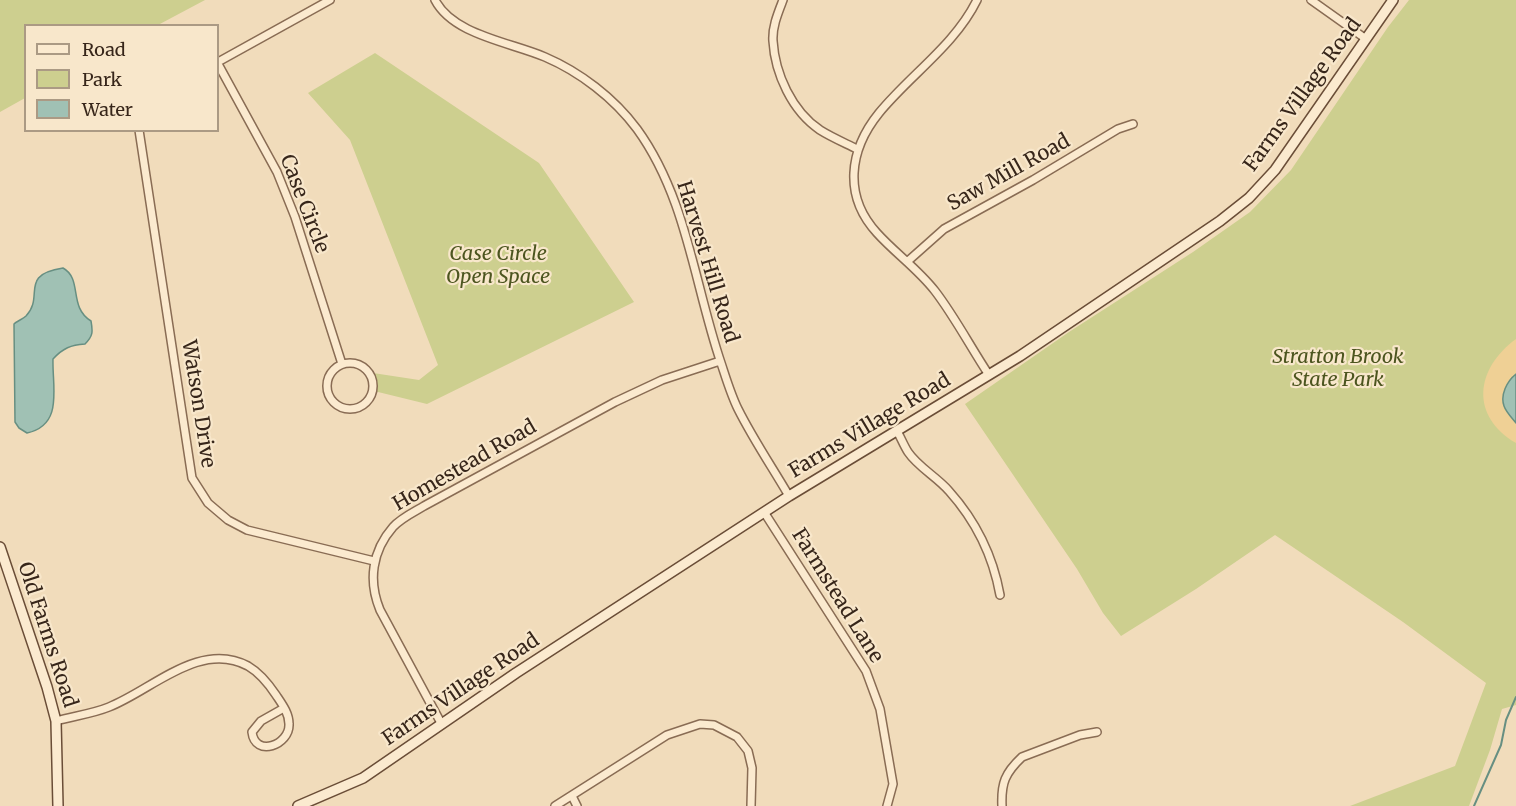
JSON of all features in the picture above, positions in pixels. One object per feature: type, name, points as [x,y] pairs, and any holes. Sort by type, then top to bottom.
[{"type":"main road","name":"Farms Village Road","points":[[298,806],[363,778],[441,723],[764,512],[989,375],[1194,239],[1249,198],[1275,170],[1393,0]]},
{"type":"main road","name":"Old Farms Road","points":[[0,547],[47,687],[56,721],[58,806]]},
{"type":"street","points":[[219,62],[330,0]]},
{"type":"street","name":"Harvest Hill Road","points":[[435,0],[440,10],[452,21],[544,57],[575,72],[615,105],[636,128],[658,162],[678,210],[720,361],[740,413],[789,496]]},
{"type":"street","points":[[783,0],[772,40],[786,90],[796,106],[820,130],[857,149]]},
{"type":"street","points":[[977,0],[957,31],[878,115],[857,149],[854,173],[857,198],[863,215],[877,233],[908,261],[936,292],[989,375]]},
{"type":"street","points":[[1311,0],[1366,39]]},
{"type":"street","name":"Case Circle","points":[[219,65],[277,172],[295,217],[342,364]]},
{"type":"street","name":"Saw Mill Road","points":[[908,261],[944,229],[1033,180],[1118,129],[1133,124]]},
{"type":"street","name":"Watson Drive","points":[[139,132],[192,478],[208,502],[228,520],[247,530],[374,561]]},
{"type":"street","name":"Homestead Road","points":[[441,723],[380,610],[374,592],[374,561],[383,541],[393,527],[410,514],[615,402],[662,380],[720,361]]},
{"type":"street","points":[[349,363],[363,367],[372,378],[372,393],[369,400],[356,409],[340,408],[329,397],[327,381],[335,368],[342,364],[349,363]]},
{"type":"street","points":[[897,431],[909,453],[948,489],[968,515],[984,544],[997,577],[1000,595]]},
{"type":"street","name":"Farmstead Lane","points":[[764,512],[866,670],[880,709],[893,784],[887,806]]},
{"type":"street","points":[[56,721],[110,707],[194,663],[220,657],[233,659],[259,673],[284,708],[289,723],[288,731],[276,745],[268,748],[261,747],[255,742],[252,732],[261,721],[284,708]]},
{"type":"street","points":[[555,806],[667,735],[699,724],[714,725],[737,737],[748,751],[752,768],[750,806]]},
{"type":"street","points":[[1002,806],[1001,787],[1015,763],[1022,757],[1080,735],[1097,732]]},
{"type":"street","points":[[572,796],[577,806]]},
{"type":"green space","points":[[0,0],[205,0],[160,24],[24,24],[24,99],[0,112]]},
{"type":"green space","name":"Stratton Brook State Park","points":[[1409,0],[1516,0],[1516,705],[1502,709],[1490,750],[1469,806],[1350,806],[1455,766],[1486,683],[1403,622],[1275,535],[1196,589],[1121,636],[1103,613],[1077,569],[965,404],[1250,212],[1291,170],[1388,27]]},
{"type":"green space","name":"Case Circle Open Space","points":[[375,53],[539,163],[634,302],[427,404],[374,391],[376,382],[373,373],[419,380],[438,365],[350,140],[308,93]]},
{"type":"sand","points":[[1516,339],[1516,374],[1510,379],[1504,407],[1516,423],[1516,443],[1501,432],[1491,420],[1485,406],[1483,392],[1492,364]]},
{"type":"water","points":[[63,268],[73,279],[77,301],[84,315],[91,321],[92,334],[85,344],[67,348],[53,359],[54,404],[51,413],[47,422],[39,429],[27,433],[15,422],[14,324],[26,316],[31,308],[35,287],[41,276],[49,271]]},
{"type":"water","points":[[1516,374],[1516,423],[1505,408],[1503,397],[1507,384]]},
{"type":"waterway","points":[[1474,806],[1501,745],[1506,720],[1516,697]]}]
